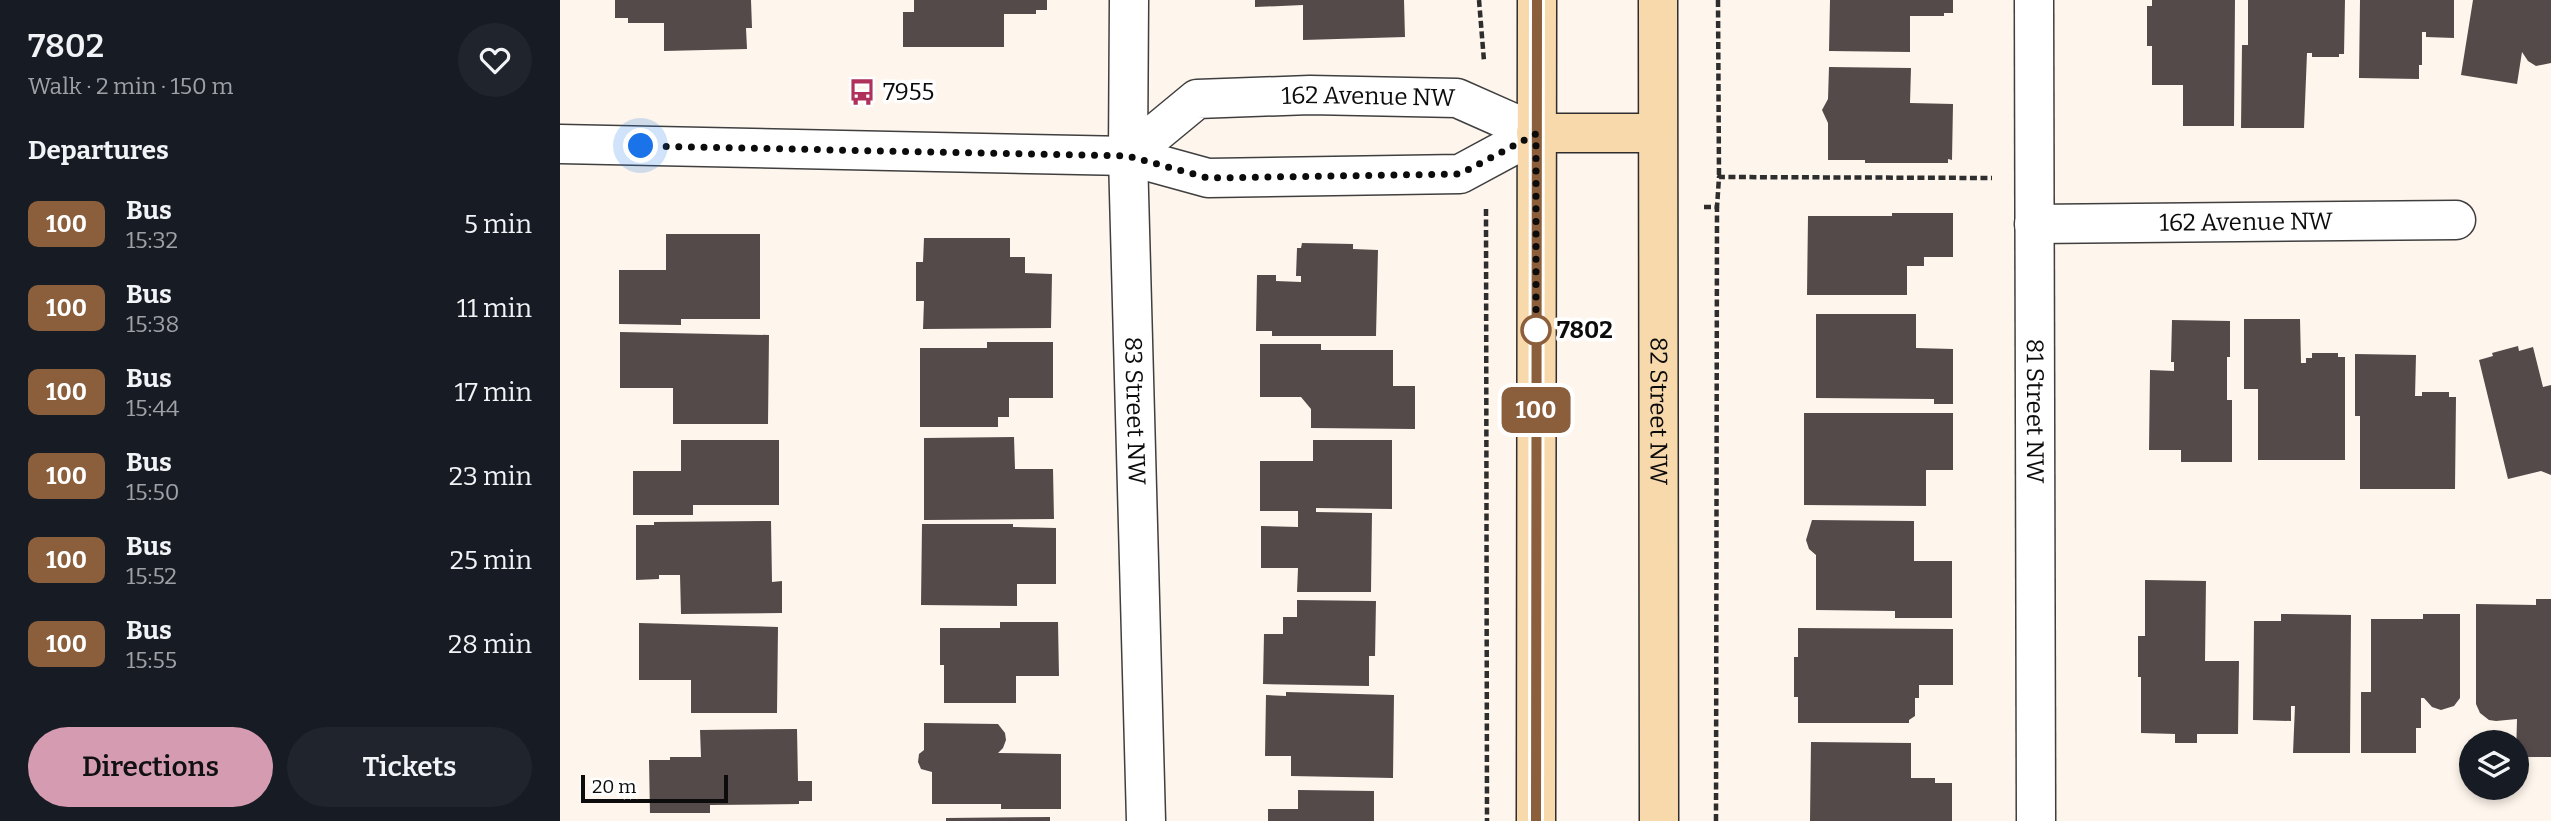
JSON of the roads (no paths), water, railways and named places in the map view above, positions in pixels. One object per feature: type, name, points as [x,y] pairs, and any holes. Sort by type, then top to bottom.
[{"type":"main road","points":[[1536,821],[1537,0]]},
{"type":"main road","name":"82 Street NW","points":[[1658,0],[1658,821]]},
{"type":"main road","points":[[1536,134],[1657,133]]},
{"type":"street","name":"83 Street NW","points":[[1129,0],[1128,156],[1146,821]]},
{"type":"street","name":"81 Street NW","points":[[2034,0],[2036,821]]},
{"type":"street","name":"162 Avenue NW","points":[[1128,156],[1197,99],[1310,95],[1457,98],[1536,134]]},
{"type":"street","points":[[560,144],[1128,156],[1208,178],[1460,174],[1536,134]]},
{"type":"street","name":"162 Avenue NW","points":[[2034,224],[2456,220]]},
{"type":"place","name":"7955","points":[[862,92]]},
{"type":"place","name":"7802","points":[[1536,330]]}]
